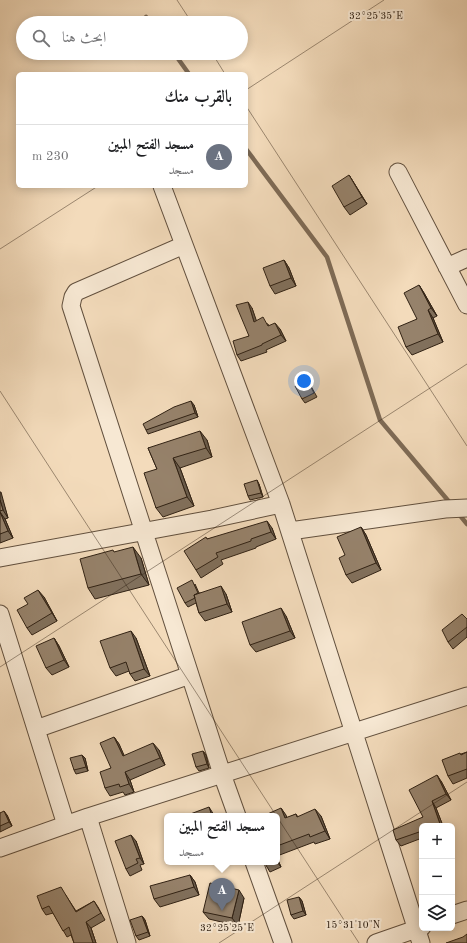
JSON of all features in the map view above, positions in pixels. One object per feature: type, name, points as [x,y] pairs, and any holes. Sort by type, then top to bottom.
[{"type":"street","points":[[398,172],[467,305]]},
{"type":"street","points":[[163,188],[281,504],[420,933],[376,943]]},
{"type":"street","points":[[184,245],[76,292],[72,297],[71,306],[236,813]]},
{"type":"street","points":[[447,267],[467,258]]},
{"type":"street","points":[[0,558],[212,519],[281,504]]},
{"type":"street","points":[[290,531],[446,509],[467,508]]},
{"type":"street","points":[[0,614],[66,825]]},
{"type":"street","points":[[36,729],[190,675]]},
{"type":"street","points":[[0,848],[88,817],[467,696]]},
{"type":"street","points":[[88,817],[127,943]]},
{"type":"street","points":[[255,865],[283,943]]},
{"type":"street","points":[[455,914],[467,910]]},
{"type":"building","points":[[349,175],[362,197],[344,207],[332,186]]},
{"type":"building","points":[[284,260],[291,278],[270,286],[263,268]]},
{"type":"building","points":[[419,285],[431,308],[428,310],[438,334],[406,347],[398,327],[417,319],[404,293]]},
{"type":"building","points":[[248,302],[254,322],[263,317],[268,326],[275,323],[281,335],[262,345],[237,355],[233,341],[249,336],[236,305]]},
{"type":"building","points":[[307,379],[314,393],[302,399],[295,386]]},
{"type":"building","points":[[191,401],[195,413],[146,430],[143,424],[174,407]]},
{"type":"building","points":[[200,431],[206,448],[173,458],[187,497],[156,508],[144,473],[157,469],[148,448]]},
{"type":"building","points":[[257,480],[261,493],[248,496],[244,484]]},
{"type":"building","points":[[0,500],[3,510],[0,511]]},
{"type":"building","points":[[0,512],[8,531],[0,534]]},
{"type":"building","points":[[267,521],[271,532],[251,539],[251,541],[216,553],[218,557],[196,570],[184,551],[206,537],[207,539]]},
{"type":"building","points":[[361,527],[376,563],[346,575],[339,558],[345,555],[337,537]]},
{"type":"building","points":[[133,547],[141,574],[88,588],[80,559],[113,550],[114,552]]},
{"type":"building","points":[[192,580],[198,593],[194,595],[195,598],[185,603],[177,588]]},
{"type":"building","points":[[221,586],[227,604],[199,613],[194,595]]},
{"type":"building","points":[[38,590],[52,613],[27,628],[17,610],[28,604],[24,598]]},
{"type":"building","points":[[281,608],[290,631],[250,645],[242,622]]},
{"type":"building","points":[[462,614],[467,619],[467,627],[448,642],[442,630]]},
{"type":"building","points":[[131,631],[144,669],[130,674],[126,662],[110,668],[100,641]]},
{"type":"building","points":[[54,638],[64,660],[46,668],[36,646]]},
{"type":"building","points":[[114,737],[123,756],[153,743],[160,758],[125,772],[129,784],[120,787],[119,784],[105,788],[100,772],[111,768],[100,743]]},
{"type":"building","points":[[203,751],[207,764],[196,767],[192,754]]},
{"type":"building","points":[[467,752],[467,769],[448,776],[442,760]]},
{"type":"building","points":[[82,755],[86,767],[74,770],[70,758]]},
{"type":"building","points":[[437,775],[446,794],[432,801],[440,823],[419,823],[419,832],[396,840],[393,830],[423,817],[409,790]]},
{"type":"building","points":[[209,807],[211,813],[193,813]]},
{"type":"building","points":[[281,808],[285,818],[296,814],[297,817],[315,809],[325,831],[310,837],[309,834],[280,845],[280,813],[270,813]]},
{"type":"building","points":[[4,811],[9,822],[0,826],[0,813]]},
{"type":"building","points":[[131,835],[140,858],[136,859],[138,863],[126,869],[115,841]]},
{"type":"building","points":[[190,875],[194,887],[154,899],[150,886]]},
{"type":"building","points":[[210,883],[239,890],[232,918],[203,912]]},
{"type":"building","points":[[61,887],[76,912],[94,901],[101,913],[86,922],[93,943],[74,943],[69,927],[63,931],[49,906],[42,909],[37,896]]},
{"type":"building","points":[[299,897],[303,911],[291,915],[287,900]]},
{"type":"building","points":[[142,916],[148,932],[136,936],[130,920]]},
{"type":"building","points":[[467,934],[467,943],[446,943],[463,937]]},
{"type":"waterway","points":[[179,60],[188,72]]},
{"type":"waterway","points":[[248,152],[327,257],[380,420],[451,504]]},
{"type":"waterway","points":[[458,513],[467,524]]},
{"type":"place","name":"مسجد الفتح المبين","points":[[222,911]]}]
